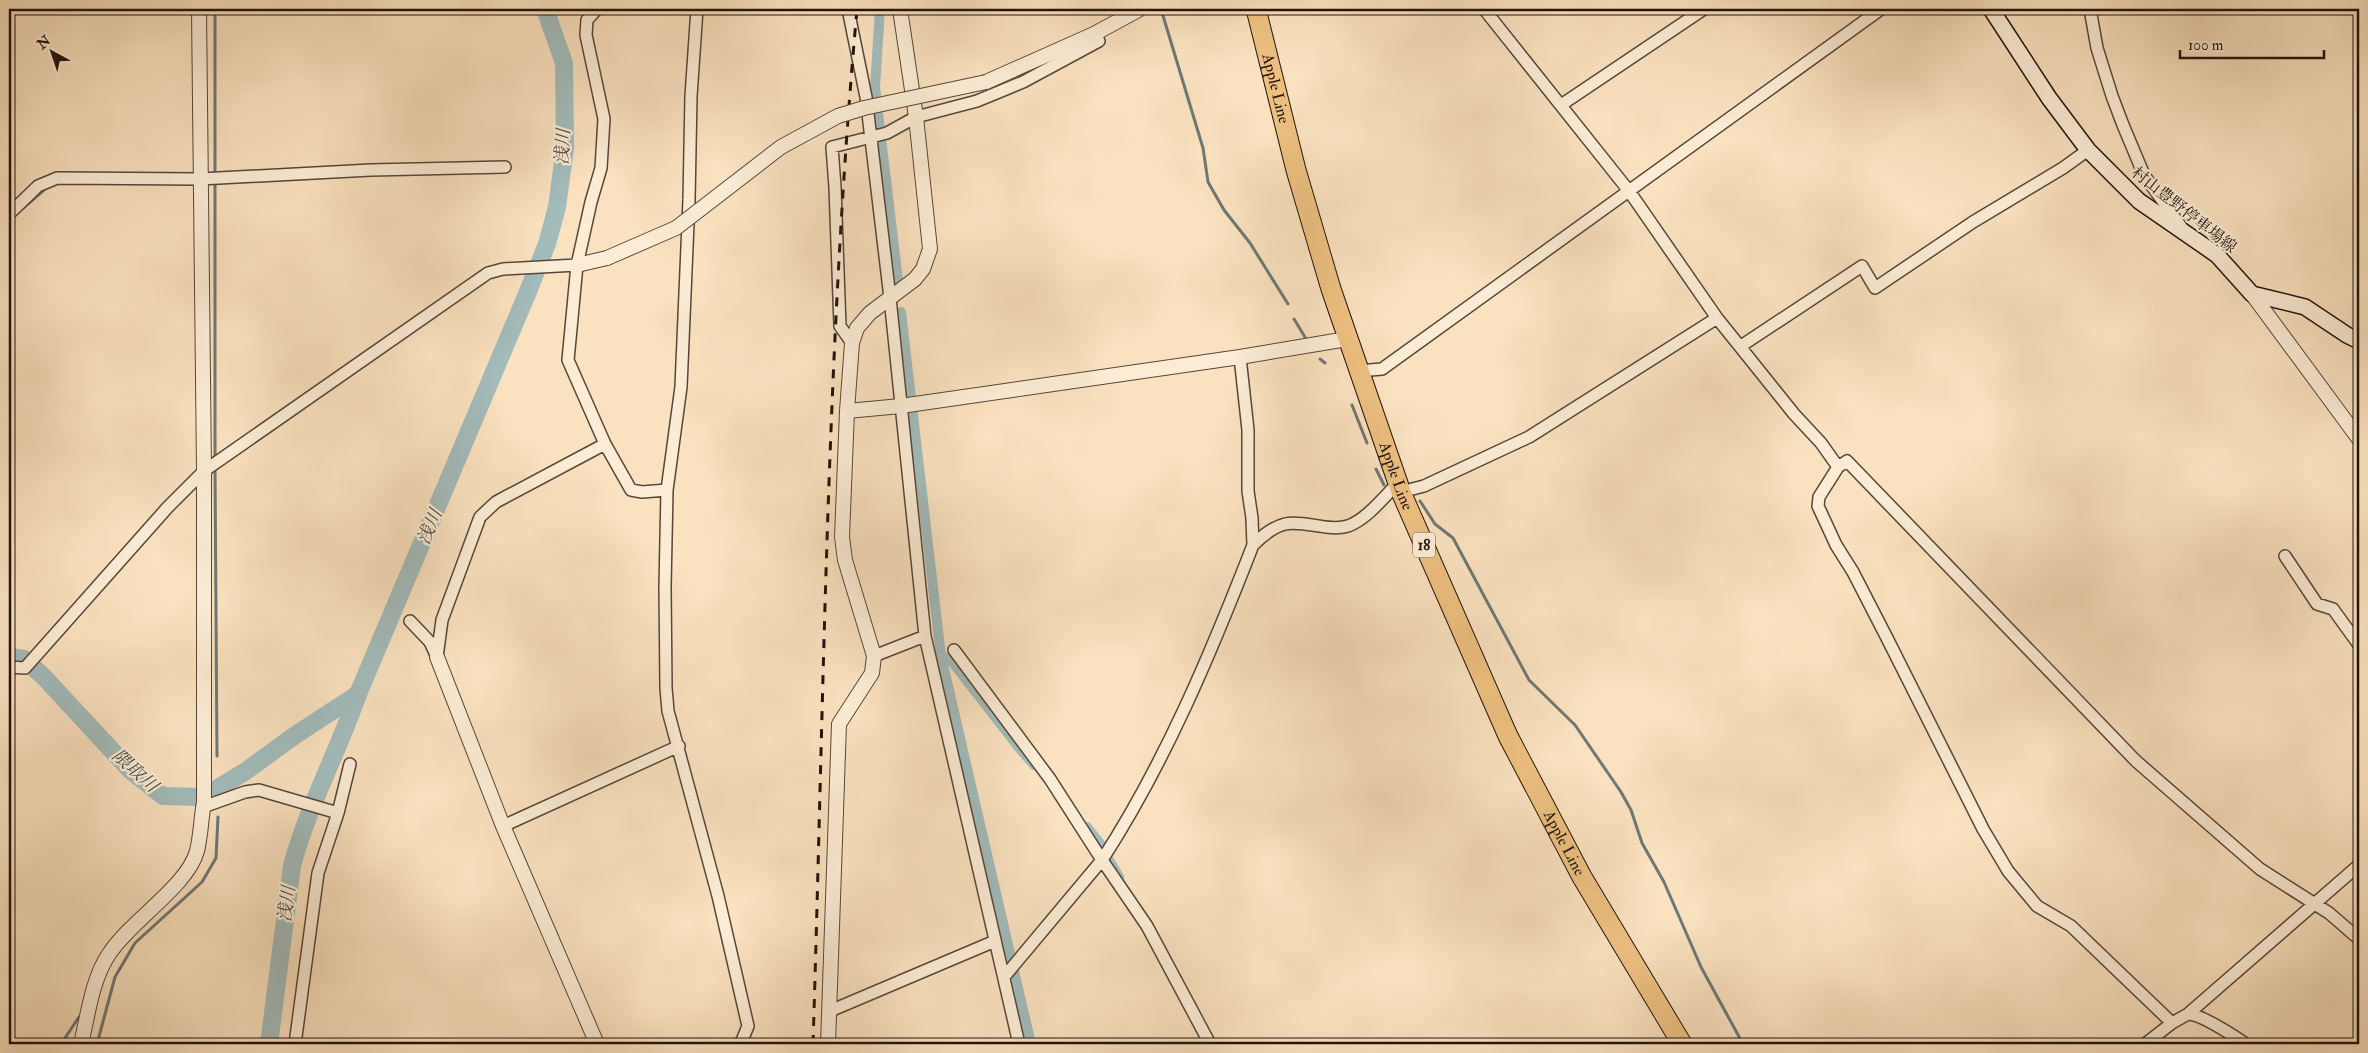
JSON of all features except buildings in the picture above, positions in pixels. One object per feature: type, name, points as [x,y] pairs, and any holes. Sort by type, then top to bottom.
[{"type":"highway","name":"Apple Line","points":[[1256,9],[1296,170],[1347,339],[1400,488],[1508,736],[1582,877],[1682,1044]]},
{"type":"main road","name":"村山豊野停車場線","points":[[1991,9],[2049,98],[2088,150],[2139,201],[2218,255],[2252,294]]},
{"type":"main road","points":[[2252,294],[2305,308],[2359,341]]},
{"type":"street","points":[[81,1044],[98,978],[108,955],[125,932],[183,877],[197,852],[203,804],[204,471],[199,9]]},
{"type":"street","points":[[597,9],[587,20],[586,35],[604,119],[601,168],[591,202],[578,265],[568,360],[605,444],[630,490],[642,492],[667,490]]},
{"type":"street","points":[[697,9],[691,96],[689,200],[681,387],[667,490],[665,587],[666,688],[668,711],[679,746],[748,1026],[741,1042],[737,1044]]},
{"type":"street","points":[[848,9],[866,97],[877,134],[890,298],[909,405],[925,636],[995,941],[1006,974],[1019,1044]]},
{"type":"street","points":[[828,1044],[839,724],[872,672],[874,656],[845,560],[842,537],[846,411],[852,344],[857,328],[870,313],[915,279],[924,269],[930,249],[916,117],[900,9]]},
{"type":"street","points":[[9,667],[25,668],[167,508],[204,471],[488,273],[509,268],[560,264],[578,265],[607,258],[676,228],[781,146],[838,116],[880,104],[986,82],[1094,34],[1140,9]]},
{"type":"street","points":[[1484,9],[1630,191],[1717,318],[1794,414],[1821,443],[1838,467]]},
{"type":"street","points":[[1561,105],[1704,9]]},
{"type":"street","points":[[1358,371],[1382,369],[1881,9]]},
{"type":"street","points":[[2090,9],[2097,48],[2112,96],[2141,168],[2186,233]]},
{"type":"street","points":[[852,344],[840,326],[832,147],[877,134],[916,117],[976,101],[1024,82],[1099,41],[1094,34]]},
{"type":"street","points":[[1741,346],[1862,266],[1875,288],[1973,222],[2063,168],[2088,150]]},
{"type":"street","points":[[9,214],[38,186],[58,178],[200,179],[371,170],[505,167]]},
{"type":"street","points":[[2252,294],[2359,439]]},
{"type":"street","points":[[1253,545],[1264,535],[1286,524],[1346,526],[1359,520],[1400,488],[1424,486],[1530,437],[1717,318]]},
{"type":"street","points":[[846,411],[909,405],[1240,357],[1347,339]]},
{"type":"street","points":[[1006,974],[1102,860],[1157,764],[1221,628],[1253,545],[1248,491],[1248,430],[1240,357]]},
{"type":"street","points":[[437,657],[442,620],[480,517],[496,502],[605,444]]},
{"type":"street","points":[[2172,1023],[2071,926],[2037,906],[2008,871],[1976,815],[1893,649],[1823,519],[1818,506],[1820,497],[1838,467],[1847,461],[2136,761],[2260,869],[2315,903],[2359,939]]},
{"type":"street","points":[[2285,556],[2316,604],[2333,609],[2359,645]]},
{"type":"street","points":[[410,621],[430,642],[437,657],[503,826],[597,1044]]},
{"type":"street","points":[[874,656],[925,636]]},
{"type":"street","points":[[954,650],[1050,779],[1102,860],[1148,926],[1210,1044]]},
{"type":"street","points":[[503,826],[679,746]]},
{"type":"street","points":[[294,1044],[318,873],[350,764]]},
{"type":"street","points":[[203,804],[259,790],[336,812]]},
{"type":"street","points":[[2145,1044],[2172,1023],[2188,1014],[2359,865]]},
{"type":"street","points":[[830,1011],[995,941]]},
{"type":"street","points":[[2188,1014],[2193,1014],[2205,1020],[2246,1044]]},
{"type":"waterway","points":[[215,9],[215,175]]},
{"type":"waterway","name":"浅川","points":[[269,1044],[292,866],[306,822],[527,294],[547,244],[557,207],[565,147],[564,63],[545,9]]},
{"type":"waterway","points":[[880,9],[875,87],[898,281]]},
{"type":"waterway","points":[[1161,9],[1203,148],[1208,182],[1224,210],[1250,243],[1288,304]]},
{"type":"waterway","points":[[215,182],[215,460]]},
{"type":"waterway","points":[[22,209],[44,190]]},
{"type":"waterway","points":[[901,312],[941,656],[1031,1044]]},
{"type":"waterway","points":[[1294,319],[1308,342]]},
{"type":"waterway","points":[[1320,359],[1325,363]]},
{"type":"waterway","points":[[1352,405],[1367,443]]},
{"type":"waterway","points":[[215,467],[217,756]]},
{"type":"waterway","points":[[1376,469],[1384,485]]},
{"type":"waterway","points":[[1420,501],[1435,524],[1453,538],[1529,680],[1575,725],[1621,792],[1631,810],[1642,843],[1664,882],[1701,967],[1743,1044]]},
{"type":"waterway","points":[[941,656],[950,659],[1034,765]]},
{"type":"waterway","name":"隈取川","points":[[9,657],[24,659],[43,676],[131,771],[163,796],[200,797],[210,793],[246,771],[294,736],[358,694]]},
{"type":"waterway","points":[[97,1044],[115,977],[135,943],[202,882],[216,858],[218,817]]},
{"type":"waterway","points":[[1087,827],[1103,847]]},
{"type":"waterway","points":[[1109,860],[1119,877]]},
{"type":"waterway","points":[[61,1044],[79,1017]]},
{"type":"railway","points":[[9,96],[12,9]]},
{"type":"railway","points":[[813,1044],[832,397],[847,138],[857,9]]},
{"type":"railway","points":[[9,197],[13,210],[9,288]]},
{"type":"railway","points":[[9,607],[11,660],[9,873]]}]
